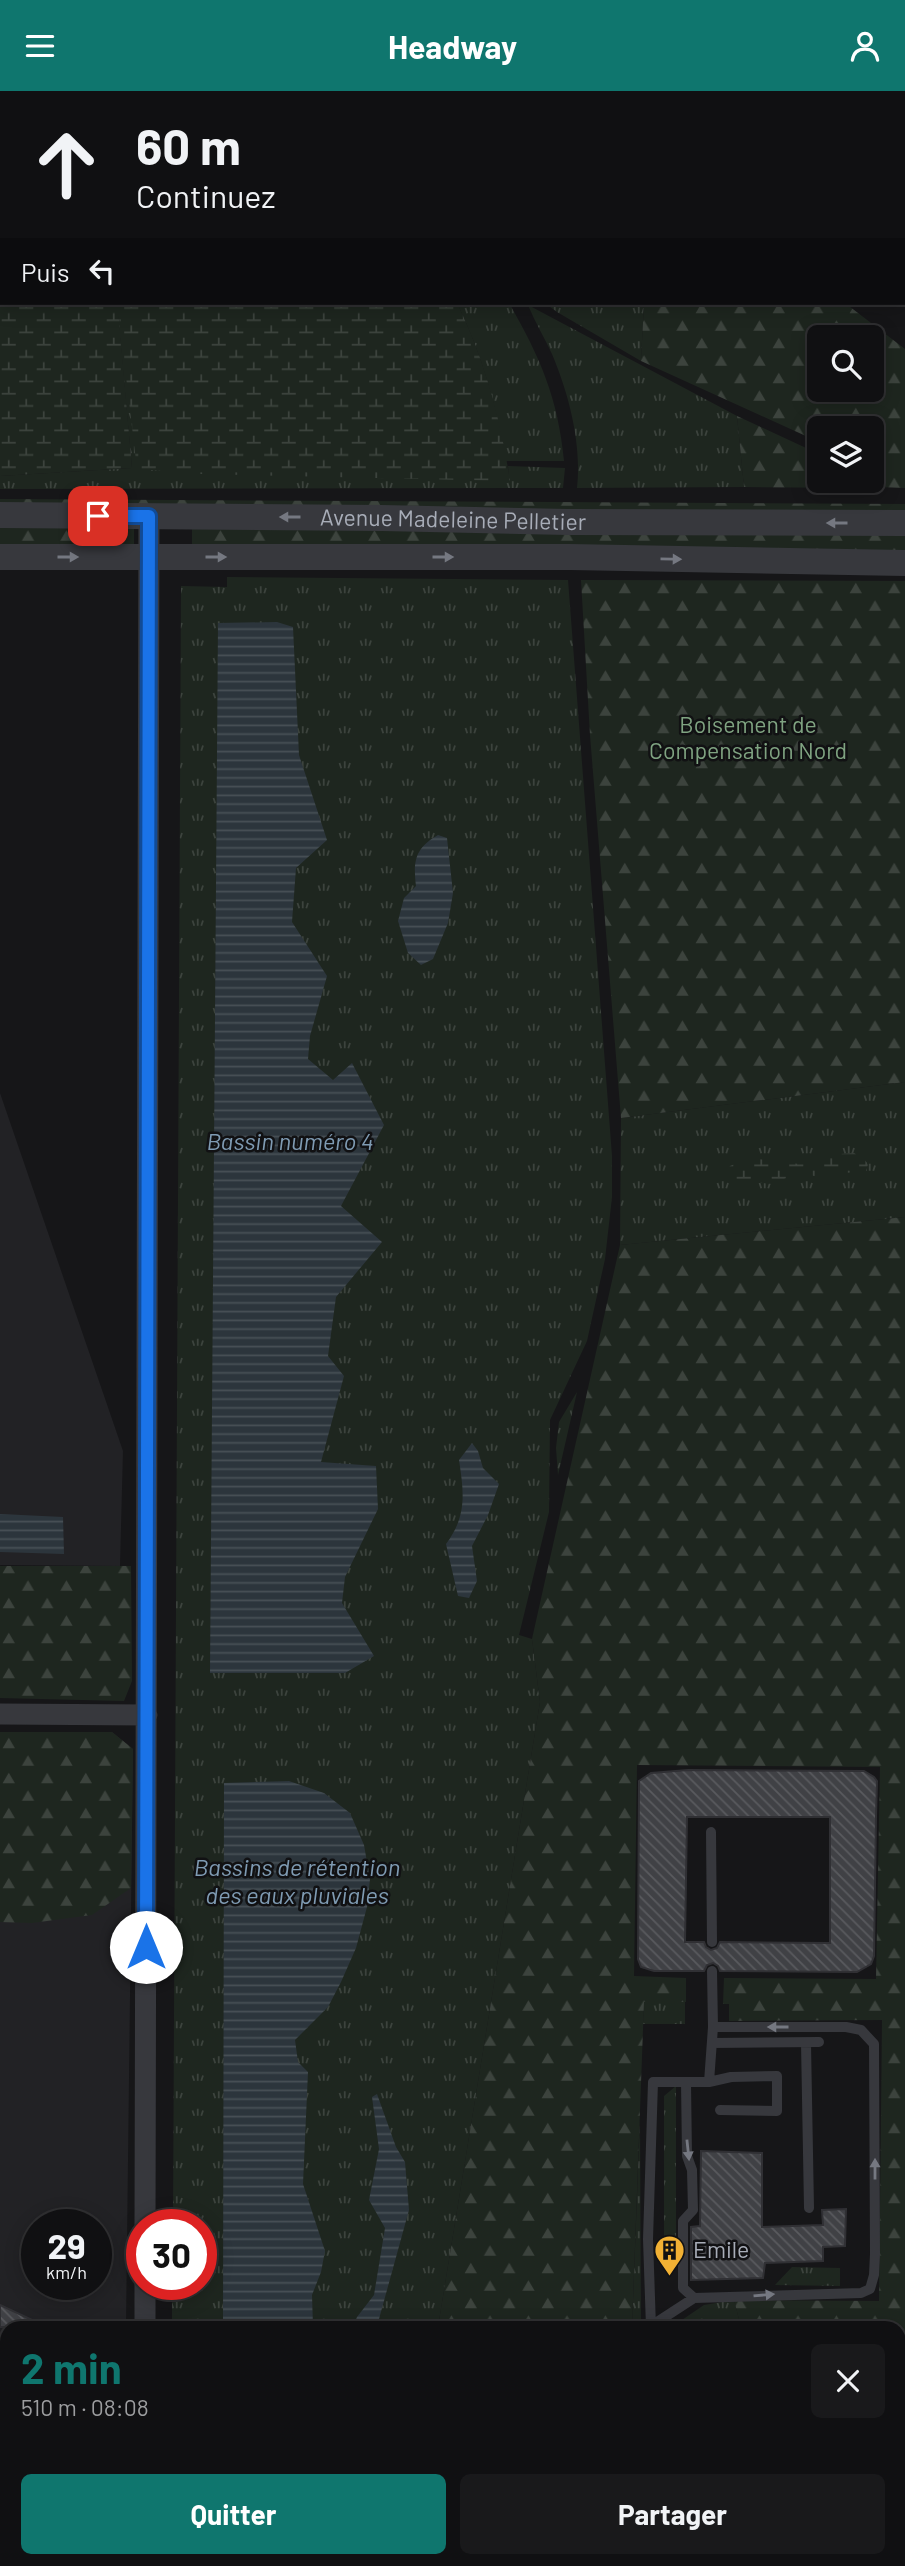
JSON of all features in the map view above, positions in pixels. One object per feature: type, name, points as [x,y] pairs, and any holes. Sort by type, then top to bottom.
[{"type":"street","name":"Avenue Madeleine Pelletier","points":[[0,515],[905,523]]},
{"type":"street","points":[[145,2209],[149,516]]},
{"type":"street","name":"Avenue Madeleine Pelletier","points":[[0,557],[570,557],[905,563]]},
{"type":"street","points":[[0,1714],[147,1715]]},
{"type":"street","points":[[145,2300],[145,2321]]},
{"type":"lane","points":[[711,1832],[712,1942]]},
{"type":"lane","points":[[709,2082],[713,2027],[712,1971]]},
{"type":"lane","points":[[660,2321],[694,2298],[861,2293],[870,2289],[874,2276],[874,2044],[861,2030],[846,2027],[713,2027]]},
{"type":"lane","points":[[712,2043],[819,2042]]},
{"type":"lane","points":[[806,2043],[809,2208]]},
{"type":"lane","points":[[651,2321],[648,2239],[653,2082],[709,2082],[731,2077],[777,2077],[777,2111],[720,2110]]},
{"type":"lane","points":[[686,2082],[687,2156],[692,2170],[693,2210],[683,2221],[683,2288],[694,2298]]},
{"type":"shaded area","points":[[0,1093],[123,1451],[120,1566],[0,1565]]},
{"type":"shaded area","points":[[0,1732],[112,1732],[133,1749],[126,2321],[0,2321]]},
{"type":"green space","points":[[0,305],[458,305],[490,390],[510,481],[201,474],[137,469],[118,309],[132,468],[0,476]]},
{"type":"green space","points":[[117,305],[509,481],[508,466],[565,468],[563,488],[0,489],[0,476],[132,468]]},
{"type":"green space","points":[[458,305],[510,305],[546,379],[557,417],[564,461],[506,461],[498,420],[474,341]]},
{"type":"green space","points":[[528,305],[737,416],[744,487],[577,488],[578,455],[569,403],[552,354]]},
{"type":"green space","points":[[548,305],[644,305],[641,361]]},
{"type":"green space","points":[[644,305],[848,305],[874,325],[807,325],[807,402],[884,402],[884,333],[905,349],[905,488],[884,487],[884,416],[807,416],[807,437],[641,361]]},
{"type":"green space","points":[[737,416],[807,448],[807,488],[744,487]]},
{"type":"green space","points":[[0,499],[905,504],[905,512],[0,509]]},
{"type":"green space","points":[[0,526],[134,527],[134,551],[0,550]]},
{"type":"green space","points":[[192,527],[905,531],[905,554],[192,549]]},
{"type":"green space","points":[[227,577],[568,580],[612,1156],[612,1197],[605,1259],[587,1341],[550,1420],[549,1512],[519,1635],[532,1639],[540,1702],[439,2321],[172,2321],[172,2300],[217,2300],[217,2209],[173,2209],[181,586],[227,587]]},
{"type":"green space","name":"Boisement de Compensation Nord","points":[[581,580],[905,581],[905,1082],[621,1118],[590,735]]},
{"type":"green space","points":[[905,1082],[905,1217],[620,1245],[621,1118]]},
{"type":"green space","points":[[854,1153],[868,1164],[866,1171],[814,1176],[801,1172],[772,1184],[721,1179],[730,1166],[749,1158],[799,1164],[826,1155]]},
{"type":"green space","points":[[905,1217],[905,2321],[739,2321],[734,2300],[879,2301],[882,2020],[729,2021],[729,2004],[723,2004],[724,1978],[876,1979],[880,1767],[637,1765],[634,1976],[686,1978],[686,2002],[644,2002],[632,2321],[439,2321],[540,1702],[532,1639],[620,1245]]},
{"type":"green space","points":[[577,1392],[558,1475],[556,1448],[559,1422]]},
{"type":"green space","points":[[0,1566],[131,1566],[132,1681],[124,1701],[0,1698]]},
{"type":"green space","points":[[0,1732],[112,1732],[133,1749],[131,1888],[92,1915],[32,1923],[0,1922]]},
{"type":"green space","points":[[644,2002],[685,2002],[685,2024],[643,2024]]},
{"type":"green space","points":[[676,2086],[676,2245],[664,2245],[664,2096]]},
{"type":"green space","points":[[640,2119],[641,2321],[632,2321]]},
{"type":"green space","points":[[792,2267],[840,2268],[840,2286],[775,2285]]},
{"type":"green space","points":[[734,2300],[739,2321],[680,2321],[704,2305]]},
{"type":"water","name":"Bassin numéro 4","points":[[277,622],[293,627],[299,755],[327,840],[296,868],[292,922],[327,976],[310,1036],[308,1059],[333,1080],[352,1063],[384,1125],[341,1206],[382,1242],[336,1297],[328,1356],[344,1376],[321,1462],[376,1466],[378,1509],[345,1577],[342,1603],[374,1656],[345,1673],[210,1673],[218,623]]},
{"type":"water","points":[[438,835],[447,838],[453,893],[448,923],[433,959],[421,965],[408,953],[398,921],[404,898],[416,886],[417,856],[424,845]]},
{"type":"water","points":[[472,1443],[478,1451],[483,1468],[499,1484],[488,1515],[472,1546],[477,1581],[469,1598],[458,1596],[446,1544],[461,1514],[462,1483],[459,1460]]},
{"type":"water","points":[[0,1514],[63,1517],[64,1554],[0,1552]]},
{"type":"water","name":"Bassins de rétention des eaux pluviales","points":[[289,1781],[324,1793],[350,1813],[364,1845],[370,1879],[367,1907],[356,1948],[341,1982],[328,2007],[295,2040],[298,2062],[308,2072],[303,2184],[325,2251],[321,2272],[312,2295],[313,2321],[223,2321],[224,1783]]},
{"type":"water","points":[[377,2094],[396,2147],[405,2162],[409,2210],[379,2319],[355,2321],[374,2295],[385,2228],[369,2200],[379,2149],[372,2097]]},
{"type":"building","points":[[688,1770],[864,1771],[874,1777],[877,1781],[874,1956],[871,1964],[857,1972],[720,1971],[713,1963],[707,1965],[704,1971],[654,1971],[641,1967],[638,1959],[639,1781],[651,1773]],"holes":[[[687,1817],[830,1817],[830,1943],[720,1942],[717,1948],[711,1950],[704,1942],[685,1942]]]},
{"type":"building","points":[[701,2151],[762,2153],[762,2227],[823,2225],[822,2210],[846,2209],[845,2246],[823,2247],[823,2261],[765,2263],[763,2278],[691,2280],[691,2227],[700,2226]]},
{"type":"building","points":[[0,2305],[32,2320],[32,2321],[0,2321]]},
{"type":"place","name":"Emile","points":[[670,2277]]},
{"type":"route","points":[[98,516],[149,516],[146,1947]]}]
